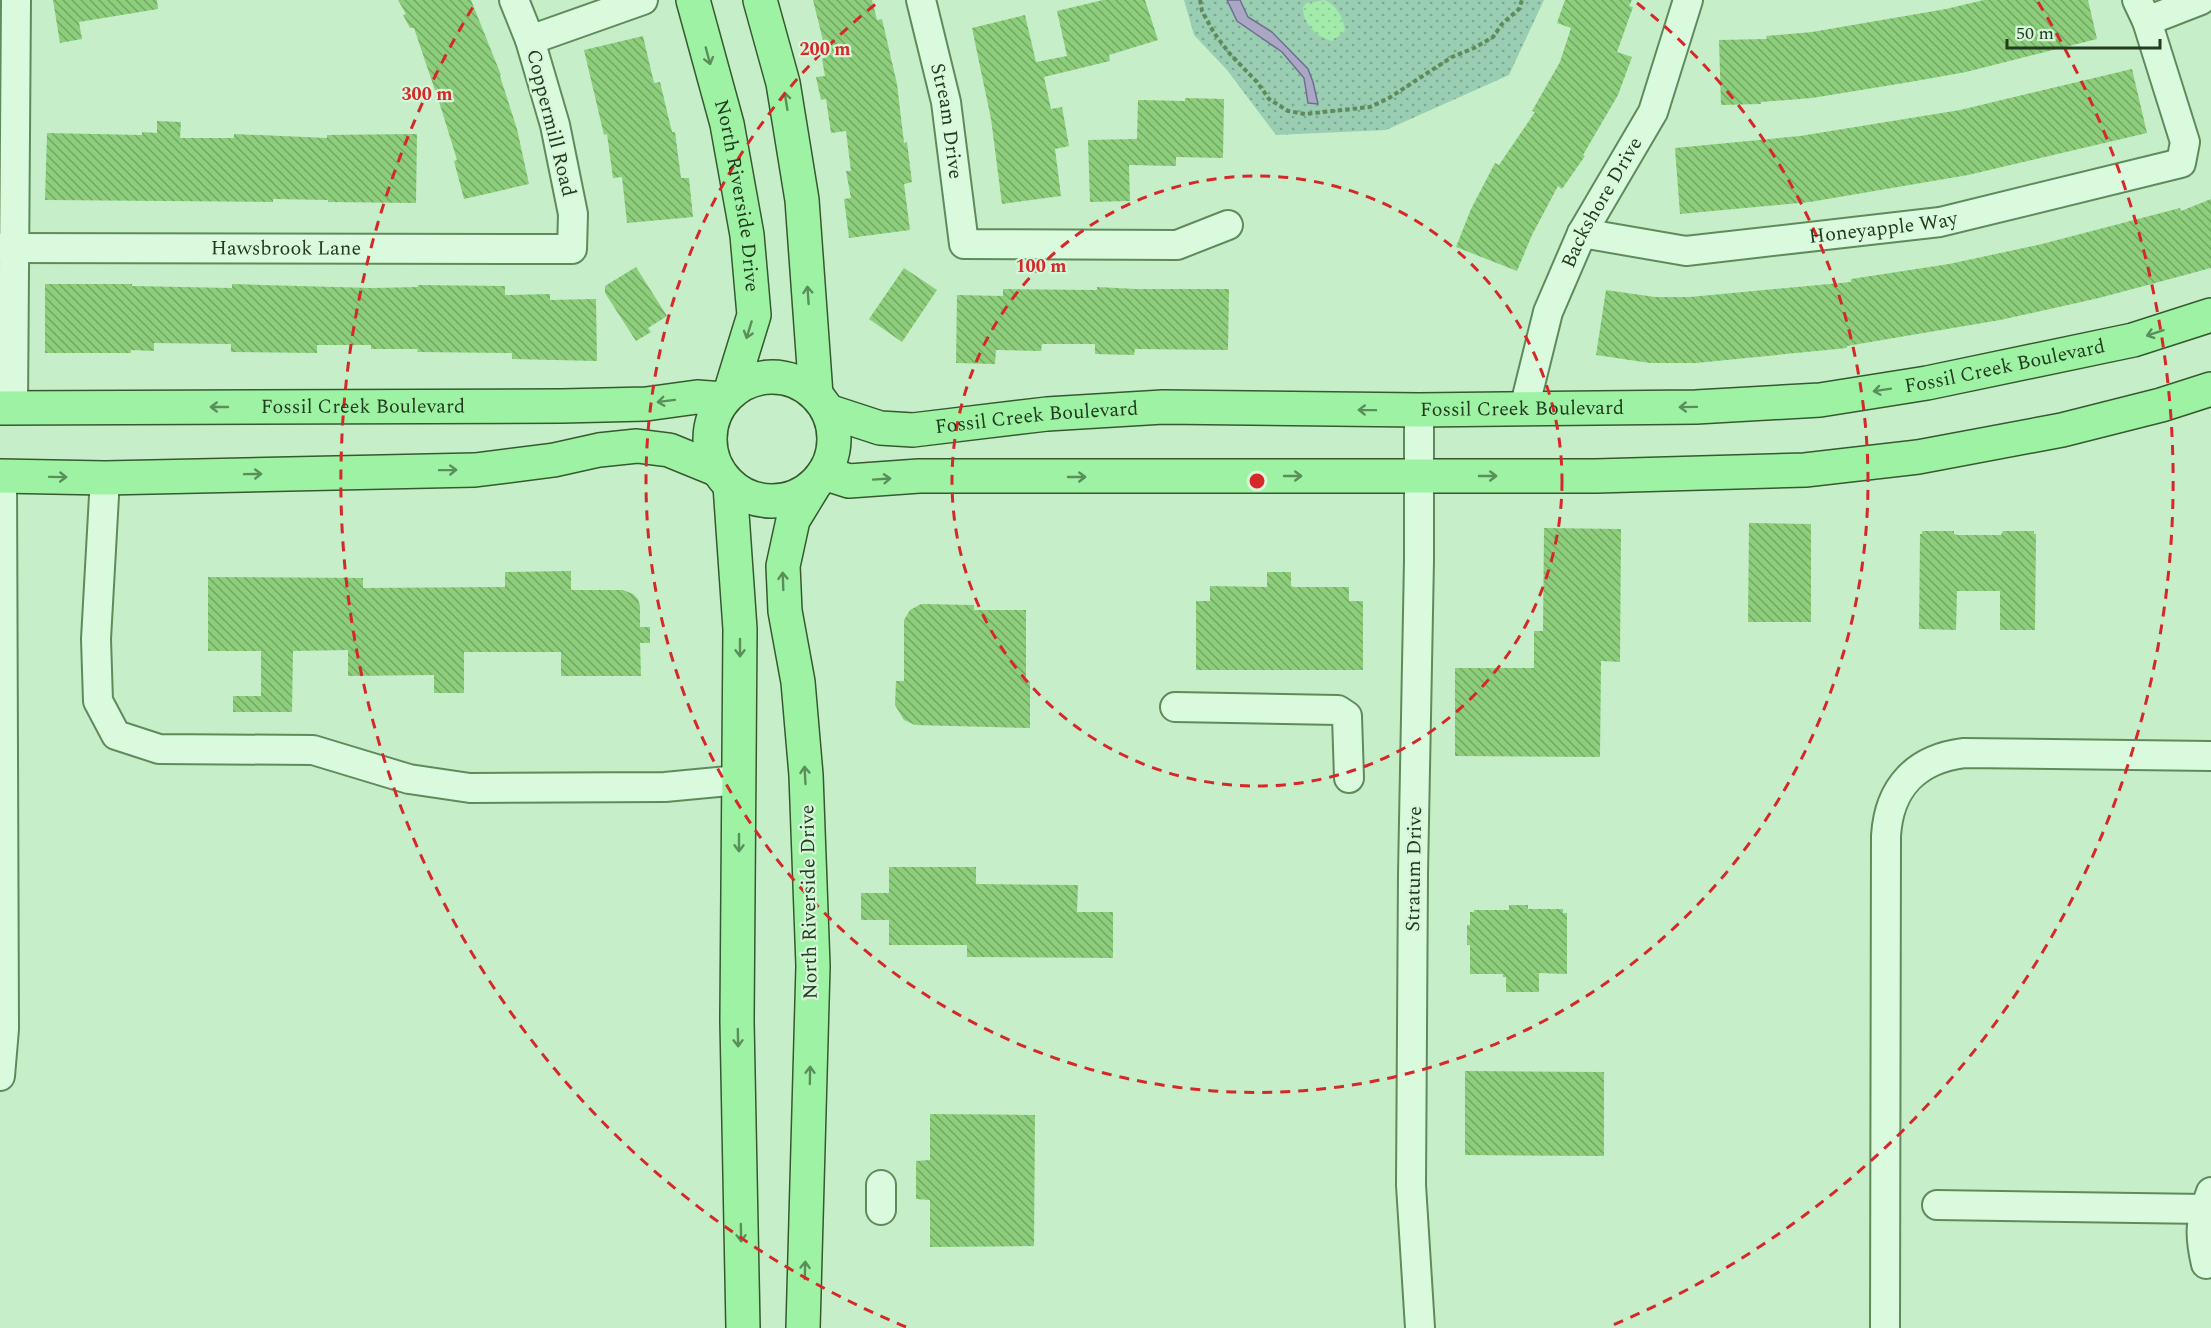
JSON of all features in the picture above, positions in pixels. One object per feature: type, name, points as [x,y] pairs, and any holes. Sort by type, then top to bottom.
[{"type":"main road","name":"North Riverside Drive","points":[[693,0],[727,124],[747,235],[754,315],[727,396]]},
{"type":"main road","points":[[1,476],[105,478],[475,470],[637,446],[669,450],[724,477],[746,495],[764,501],[782,500],[800,495],[820,479],[832,459],[833,426],[822,403],[801,200],[783,83],[760,0]]},
{"type":"main road","name":"Fossil Creek Boulevard","points":[[822,403],[880,428],[913,430],[1047,414],[1163,407],[1524,409],[1696,407],[1820,400],[1927,383],[2133,340],[2211,315]]},
{"type":"main road","points":[[743,1328],[737,1021],[740,629],[724,477],[712,456],[710,441],[714,419],[727,396],[746,383],[764,378],[783,378],[801,384],[822,403]]},
{"type":"main road","points":[[820,479],[849,481],[919,476],[1596,476],[1805,470],[1918,457],[2062,430],[2161,405],[2211,389]]},
{"type":"main road","name":"Fossil Creek Boulevard","points":[[7,408],[562,406],[646,404],[698,397],[727,396]]},
{"type":"main road","name":"North Riverside Drive","points":[[803,1328],[813,966],[806,775],[798,682],[785,611],[783,566],[793,520],[820,479]]},
{"type":"street","points":[[7,408],[7,248],[16,0]]},
{"type":"street","name":"Coppermill Road","points":[[514,0],[530,40],[555,125],[570,192],[573,214],[572,249]]},
{"type":"street","points":[[530,40],[643,0]]},
{"type":"street","name":"Stream Drive","points":[[921,0],[946,102],[964,244],[1177,245],[1228,225]]},
{"type":"street","name":"Backshore Drive","points":[[1524,409],[1548,312],[1582,234],[1653,112],[1688,0]]},
{"type":"street","points":[[2142,11],[2201,0]]},
{"type":"street","name":"Honeyapple Way","points":[[1582,234],[1686,251],[1940,222],[2181,163],[2185,142],[2142,11]]},
{"type":"street","name":"Hawsbrook Lane","points":[[7,248],[572,249]]},
{"type":"street","name":"Stratum Drive","points":[[1419,410],[1411,1185],[1420,1328]]},
{"type":"street","points":[[0,1076],[4,1029],[1,476]]},
{"type":"street","points":[[105,478],[96,639],[98,701],[116,735],[159,749],[313,750],[409,779],[470,788],[665,787],[739,780]]},
{"type":"street","points":[[1175,707],[1338,710],[1347,716],[1348,778]]},
{"type":"street","points":[[1885,1328],[1886,836],[1888,815],[1896,795],[1913,773],[1930,762],[1964,753],[2211,756]]},
{"type":"street","points":[[1937,1205],[2208,1201],[2200,1239],[2206,1264]]},
{"type":"path","points":[[1200,0],[1202,11],[1214,33],[1269,99],[1288,111],[1307,113],[1370,107],[1389,98],[1452,57],[1493,37],[1502,24],[1519,9],[1522,0]]},
{"type":"shaded area","points":[[1184,0],[1544,0],[1509,75],[1386,130],[1276,135],[1227,70],[1194,35]]},
{"type":"sand","points":[[1325,0],[1339,13],[1345,31],[1332,41],[1316,33],[1308,24],[1303,13],[1303,7],[1307,3]]},
{"type":"water","points":[[1227,0],[1240,0],[1248,17],[1272,32],[1308,69],[1318,104],[1308,103],[1304,78],[1282,52],[1237,21]]},
{"type":"building","points":[[53,0],[157,0],[158,9],[79,22],[82,39],[60,43]]},
{"type":"building","points":[[398,0],[471,0],[501,75],[517,129],[529,184],[464,199],[454,161],[457,160],[442,111],[414,28],[410,28],[403,15],[406,14]]},
{"type":"building","points":[[813,0],[872,0],[877,20],[882,19],[897,84],[904,143],[907,142],[912,182],[904,184],[910,230],[849,238],[844,199],[851,198],[846,171],[851,171],[846,131],[831,133],[826,99],[821,100],[816,77],[825,76],[822,59],[827,57]]},
{"type":"building","points":[[1103,0],[1145,0],[1158,40],[1109,55],[1110,61],[1044,77],[1051,109],[1062,107],[1069,146],[1055,149],[1061,196],[1002,204],[991,119],[972,28],[1025,15],[1036,62],[1067,56],[1057,11]]},
{"type":"building","points":[[1565,0],[1632,0],[1629,6],[1633,7],[1617,52],[1632,57],[1618,95],[1583,155],[1585,156],[1562,189],[1558,186],[1532,235],[1517,271],[1456,247],[1471,209],[1495,163],[1499,165],[1535,112],[1532,111],[1560,62],[1571,28],[1557,23]]},
{"type":"building","points":[[1984,0],[2088,0],[2097,39],[1966,72],[1910,82],[1812,98],[1761,102],[1761,104],[1721,105],[1719,40],[1767,39],[1766,36],[1812,32],[1946,9]]},
{"type":"building","points":[[643,36],[654,83],[660,82],[672,132],[675,132],[681,178],[689,178],[693,217],[627,223],[622,177],[613,178],[607,134],[604,135],[584,50]]},
{"type":"building","points":[[2132,69],[2147,133],[1968,175],[1810,202],[1680,214],[1675,148],[1800,136],[1960,110]]},
{"type":"building","points":[[1185,98],[1224,99],[1223,158],[1176,157],[1176,166],[1129,165],[1130,201],[1090,202],[1088,140],[1137,139],[1138,100],[1185,101]]},
{"type":"building","points":[[157,121],[181,122],[180,138],[234,138],[234,134],[327,138],[327,135],[417,134],[416,203],[273,199],[273,202],[45,200],[47,133],[142,135],[142,132],[157,133]]},
{"type":"building","points":[[2211,199],[2211,268],[2099,298],[2000,320],[1847,346],[1847,348],[1696,363],[1650,363],[1596,355],[1606,290],[1655,297],[1690,297],[1851,282],[1851,279],[1949,264],[2042,244],[2180,208],[2181,211]]},
{"type":"building","points":[[636,267],[667,316],[648,328],[651,332],[636,341],[605,293],[605,286]]},
{"type":"building","points":[[904,268],[937,290],[902,342],[869,319]]},
{"type":"building","points":[[45,284],[132,284],[132,286],[232,288],[232,284],[372,288],[418,287],[418,285],[505,286],[505,295],[550,294],[550,300],[596,299],[597,361],[512,359],[512,353],[417,352],[418,349],[371,349],[371,345],[317,345],[317,353],[231,352],[231,344],[154,343],[154,351],[45,353]]},
{"type":"building","points":[[1097,287],[1229,289],[1228,350],[1135,349],[1134,355],[1095,354],[1095,344],[1042,344],[1041,351],[996,350],[995,364],[956,363],[957,295],[1003,296],[1003,289],[1097,290]]},
{"type":"building","points":[[1749,523],[1811,524],[1811,622],[1748,622]]},
{"type":"building","points":[[1544,528],[1621,529],[1620,662],[1601,661],[1600,757],[1455,756],[1455,668],[1534,668],[1534,631],[1543,631]]},
{"type":"building","points":[[1922,531],[1954,531],[1957,535],[2001,535],[2003,531],[2034,531],[2036,534],[2035,630],[2000,630],[2000,591],[1957,591],[1956,630],[1919,629],[1920,534]]},
{"type":"building","points":[[571,571],[571,590],[623,590],[638,599],[640,627],[650,627],[650,643],[640,643],[641,676],[561,676],[561,652],[464,652],[464,693],[434,693],[434,675],[348,676],[348,650],[293,651],[292,712],[233,712],[233,696],[261,696],[261,651],[208,651],[208,577],[363,578],[363,588],[505,587],[505,572]]},
{"type":"building","points":[[1267,572],[1291,572],[1291,586],[1294,587],[1349,587],[1349,601],[1363,601],[1363,670],[1196,670],[1196,601],[1210,601],[1210,586],[1267,587]]},
{"type":"building","points":[[921,604],[974,605],[974,610],[1026,610],[1026,681],[1030,681],[1030,728],[915,725],[904,720],[895,705],[896,681],[904,681],[904,620],[910,610]]},
{"type":"building","points":[[889,867],[976,867],[976,884],[1078,885],[1077,912],[1113,912],[1113,958],[967,957],[967,945],[889,945],[889,920],[861,920],[861,893],[889,893]]},
{"type":"building","points":[[1509,905],[1528,905],[1528,909],[1563,909],[1563,913],[1567,913],[1567,974],[1539,973],[1539,992],[1506,992],[1506,977],[1503,977],[1503,974],[1470,974],[1467,925],[1470,925],[1470,912],[1509,910]]},
{"type":"building","points":[[1465,1071],[1604,1072],[1604,1156],[1465,1155]]},
{"type":"building","points":[[930,1114],[1035,1115],[1034,1246],[930,1247],[930,1200],[916,1199],[916,1161],[930,1160]]}]
